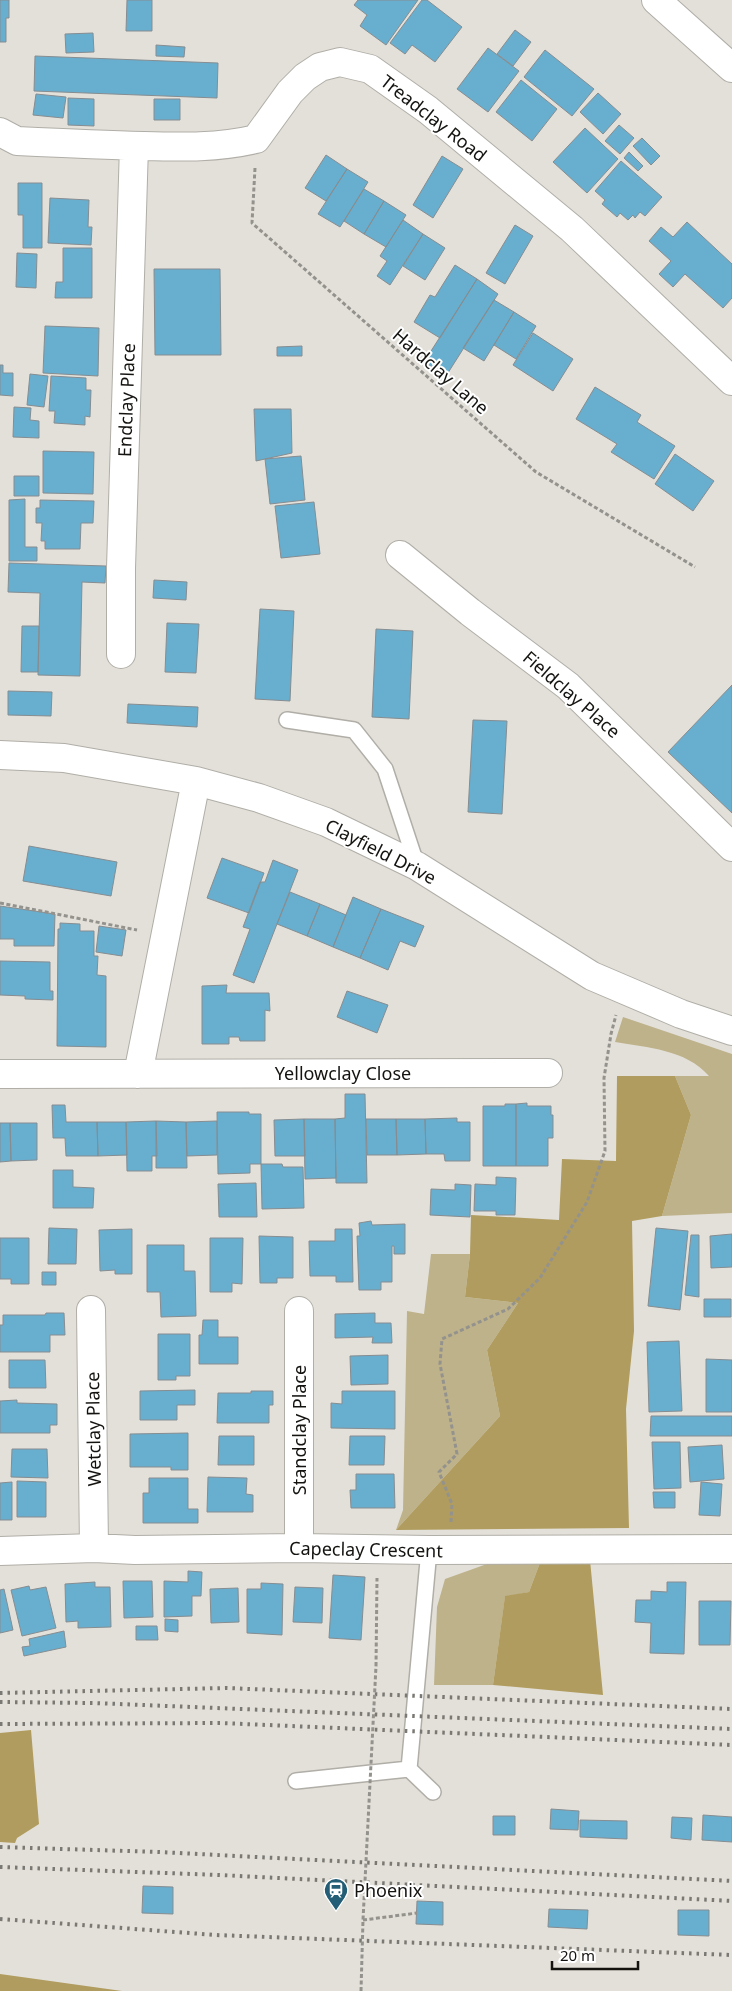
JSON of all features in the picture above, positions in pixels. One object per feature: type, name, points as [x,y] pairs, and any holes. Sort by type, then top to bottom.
[{"type":"street","points":[[656,0],[732,68]]},
{"type":"street","name":"Treadclay Road","points":[[256,140],[290,92],[305,77],[320,67],[340,62],[370,70],[428,110],[572,229],[732,381]]},
{"type":"street","points":[[0,132],[17,141],[134,146],[229,146],[256,140]]},
{"type":"street","name":"Endclay Place","points":[[121,654],[121,558],[134,146]]},
{"type":"street","name":"Fieldclay Place","points":[[400,555],[470,612],[568,686],[732,847]]},
{"type":"street","name":"Clayfield Drive","points":[[0,755],[64,758],[196,781],[259,798],[326,822],[417,866],[592,976],[681,1014],[732,1031]]},
{"type":"street","points":[[138,1074],[196,781]]},
{"type":"street","name":"Yellowclay Close","points":[[0,1074],[548,1073]]},
{"type":"street","name":"Wetclay Place","points":[[91,1310],[94,1548]]},
{"type":"street","name":"Standclay Place","points":[[299,1311],[299,1548]]},
{"type":"street","name":"Capeclay Crescent","points":[[0,1551],[94,1548],[135,1550],[299,1548],[377,1550],[732,1549]]},
{"type":"lane","points":[[287,720],[354,730],[385,769],[417,866]]},
{"type":"lane","points":[[409,1769],[439,1550]]},
{"type":"lane","points":[[296,1781],[409,1769],[433,1792]]},
{"type":"path","name":"Hardclay Lane","points":[[256,140],[252,223],[536,472],[695,566]]},
{"type":"path","points":[[0,903],[165,936]]},
{"type":"path","points":[[439,1550],[452,1504],[440,1472],[457,1454],[440,1364],[442,1339],[508,1309],[540,1278],[587,1202],[605,1151],[604,1078],[611,1034],[623,989]]},
{"type":"path","points":[[361,1991],[376,1666],[377,1550]]},
{"type":"path","points":[[363,1920],[417,1913]]},
{"type":"shaded area","points":[[623,1017],[732,1054],[732,1213],[662,1216],[691,1115],[675,1076],[709,1076],[689,1060],[677,1055],[653,1048],[615,1042]]},
{"type":"shaded area","points":[[617,1076],[675,1076],[691,1115],[662,1216],[632,1221],[634,1331],[626,1409],[629,1528],[396,1530],[500,1416],[487,1350],[518,1303],[465,1297],[470,1254],[471,1215],[559,1220],[562,1159],[616,1161]]},
{"type":"shaded area","points":[[431,1254],[470,1254],[465,1297],[518,1303],[487,1350],[500,1416],[396,1530],[403,1510],[407,1311],[424,1314]]},
{"type":"shaded area","points":[[498,1560],[541,1560],[529,1592],[505,1597],[493,1685],[434,1685],[437,1607],[445,1579]]},
{"type":"shaded area","points":[[541,1560],[590,1560],[603,1695],[493,1685],[505,1596],[529,1592]]},
{"type":"shaded area","points":[[31,1730],[39,1824],[17,1838],[15,1843],[0,1842],[0,1733]]},
{"type":"shaded area","points":[[0,1974],[122,1991],[0,1991]]},
{"type":"building","points":[[0,0],[9,0],[9,18],[6,18],[6,42],[0,42]]},
{"type":"building","points":[[127,0],[152,0],[152,31],[126,31]]},
{"type":"building","points":[[358,0],[418,0],[386,45],[360,26],[367,15],[354,5]]},
{"type":"building","points":[[422,0],[427,0],[462,27],[435,62],[412,45],[405,54],[390,43]]},
{"type":"building","points":[[515,30],[531,42],[513,66],[497,54]]},
{"type":"building","points":[[93,33],[94,52],[66,53],[65,34]]},
{"type":"building","points":[[156,45],[185,47],[184,57],[156,56]]},
{"type":"building","points":[[488,48],[519,71],[488,112],[457,89]]},
{"type":"building","points":[[545,50],[594,89],[572,116],[524,77]]},
{"type":"building","points":[[35,56],[218,63],[217,98],[34,91]]},
{"type":"building","points":[[521,80],[557,109],[532,141],[496,112]]},
{"type":"building","points":[[598,93],[621,114],[603,134],[580,112]]},
{"type":"building","points":[[36,94],[66,97],[63,118],[33,115]]},
{"type":"building","points":[[68,98],[94,99],[94,126],[68,125]]},
{"type":"building","points":[[154,99],[180,99],[180,120],[154,120]]},
{"type":"building","points":[[619,125],[634,138],[620,154],[605,141]]},
{"type":"building","points":[[585,128],[618,159],[587,193],[553,162]]},
{"type":"building","points":[[642,138],[660,156],[651,165],[633,146]]},
{"type":"building","points":[[629,152],[643,166],[638,171],[624,158]]},
{"type":"building","points":[[326,155],[347,169],[326,201],[305,188]]},
{"type":"building","points":[[442,156],[463,169],[433,218],[413,205]]},
{"type":"building","points":[[621,161],[662,197],[645,216],[640,212],[635,218],[633,215],[628,220],[620,213],[617,217],[602,204],[605,200],[595,191]]},
{"type":"building","points":[[347,169],[368,182],[340,227],[318,214]]},
{"type":"building","points":[[18,183],[42,183],[42,248],[23,248],[23,215],[18,215]]},
{"type":"building","points":[[364,189],[384,201],[364,234],[344,221]]},
{"type":"building","points":[[50,198],[89,200],[88,227],[92,227],[91,245],[48,243]]},
{"type":"building","points":[[384,201],[406,215],[386,247],[364,234]]},
{"type":"building","points":[[403,220],[423,234],[390,285],[377,276],[387,261],[380,256]]},
{"type":"building","points":[[687,222],[732,264],[732,298],[723,308],[685,274],[673,287],[659,274],[671,261],[649,241],[661,227],[673,237]]},
{"type":"building","points":[[515,225],[533,236],[505,284],[486,273]]},
{"type":"building","points":[[423,234],[445,248],[425,280],[403,266]]},
{"type":"building","points":[[63,248],[92,248],[92,298],[55,298],[56,282],[63,282]]},
{"type":"building","points":[[17,253],[37,254],[36,288],[16,287]]},
{"type":"building","points":[[455,265],[477,279],[440,338],[414,322],[430,295],[435,297]]},
{"type":"building","points":[[154,269],[220,269],[221,355],[155,355]]},
{"type":"building","points":[[477,279],[498,294],[446,376],[424,362]]},
{"type":"building","points":[[494,300],[514,312],[484,361],[463,348]]},
{"type":"building","points":[[514,312],[536,326],[516,359],[494,345]]},
{"type":"building","points":[[45,326],[99,328],[98,376],[43,373]]},
{"type":"building","points":[[533,333],[573,359],[553,391],[513,365]]},
{"type":"building","points":[[302,346],[302,356],[277,356],[277,347]]},
{"type":"building","points":[[0,365],[3,365],[3,373],[13,373],[13,396],[0,395]]},
{"type":"building","points":[[30,374],[48,376],[44,407],[27,405]]},
{"type":"building","points":[[51,376],[86,378],[86,390],[91,390],[90,417],[85,416],[85,425],[54,423],[55,411],[49,411]]},
{"type":"building","points":[[595,387],[641,415],[637,422],[675,446],[654,479],[611,452],[617,444],[576,419]]},
{"type":"building","points":[[14,407],[31,408],[30,420],[39,421],[39,438],[13,437]]},
{"type":"building","points":[[254,409],[291,409],[292,453],[256,461]]},
{"type":"building","points":[[43,451],[94,452],[93,494],[43,493]]},
{"type":"building","points":[[675,454],[714,481],[693,511],[655,484]]},
{"type":"building","points":[[301,456],[305,500],[270,504],[265,459]]},
{"type":"building","points":[[14,476],[39,476],[39,496],[14,496]]},
{"type":"building","points":[[25,499],[25,547],[37,547],[37,561],[9,561],[9,500]]},
{"type":"building","points":[[40,500],[94,501],[93,523],[81,523],[80,549],[45,549],[45,541],[41,541],[42,523],[36,523],[36,508],[40,508]]},
{"type":"building","points":[[314,502],[320,554],[281,558],[275,506]]},
{"type":"building","points":[[9,563],[106,566],[105,583],[82,582],[80,676],[38,675],[40,593],[8,592]]},
{"type":"building","points":[[154,580],[187,582],[186,600],[153,598]]},
{"type":"building","points":[[260,609],[294,611],[290,701],[255,699]]},
{"type":"building","points":[[167,623],[199,624],[196,673],[165,672]]},
{"type":"building","points":[[22,626],[39,626],[38,672],[21,672]]},
{"type":"building","points":[[376,629],[413,631],[409,719],[372,717]]},
{"type":"building","points":[[732,685],[732,813],[668,752]]},
{"type":"building","points":[[8,691],[52,692],[51,716],[8,715]]},
{"type":"building","points":[[128,704],[198,707],[197,727],[127,723]]},
{"type":"building","points":[[473,720],[507,721],[502,814],[468,812]]},
{"type":"building","points":[[29,846],[117,862],[111,896],[23,881]]},
{"type":"building","points":[[222,858],[264,873],[249,913],[207,898]]},
{"type":"building","points":[[273,860],[298,870],[254,983],[233,975],[250,929],[243,927],[260,882],[265,882]]},
{"type":"building","points":[[290,892],[320,904],[307,936],[277,924]]},
{"type":"building","points":[[353,897],[381,909],[360,958],[333,947]]},
{"type":"building","points":[[320,904],[346,915],[333,947],[307,936]]},
{"type":"building","points":[[0,906],[55,914],[54,946],[14,946],[14,939],[0,939]]},
{"type":"building","points":[[381,909],[424,926],[415,947],[400,941],[388,970],[360,958]]},
{"type":"building","points":[[60,923],[80,924],[80,931],[94,931],[94,956],[98,956],[97,975],[106,976],[106,1047],[57,1046],[58,929],[60,929]]},
{"type":"building","points":[[99,926],[126,930],[122,956],[96,952]]},
{"type":"building","points":[[0,961],[50,962],[50,991],[53,991],[53,1000],[25,999],[25,996],[0,995]]},
{"type":"building","points":[[227,985],[226,993],[269,993],[270,1011],[265,1010],[265,1041],[240,1041],[239,1037],[229,1037],[229,1044],[202,1044],[202,986]]},
{"type":"building","points":[[347,991],[388,1005],[377,1033],[337,1017]]},
{"type":"building","points":[[345,1094],[365,1094],[367,1183],[336,1183],[335,1119],[345,1118]]},
{"type":"building","points":[[527,1103],[527,1106],[551,1106],[553,1138],[548,1138],[548,1166],[516,1166],[516,1104]]},
{"type":"building","points":[[505,1104],[516,1104],[516,1166],[483,1166],[483,1106],[505,1106]]},
{"type":"building","points":[[52,1105],[65,1105],[66,1122],[97,1122],[98,1156],[66,1156],[65,1138],[53,1138]]},
{"type":"building","points":[[217,1112],[261,1114],[261,1164],[250,1164],[250,1173],[218,1174]]},
{"type":"building","points":[[457,1118],[457,1122],[470,1122],[470,1161],[445,1161],[444,1154],[426,1154],[425,1119]]},
{"type":"building","points":[[304,1119],[335,1119],[336,1178],[305,1179]]},
{"type":"building","points":[[304,1119],[305,1156],[275,1156],[274,1120]]},
{"type":"building","points":[[366,1119],[396,1119],[397,1155],[367,1155]]},
{"type":"building","points":[[396,1119],[425,1119],[426,1154],[397,1155]]},
{"type":"building","points":[[156,1121],[186,1122],[187,1168],[156,1168]]},
{"type":"building","points":[[156,1121],[157,1156],[152,1156],[152,1171],[127,1171],[126,1122]]},
{"type":"building","points":[[217,1121],[217,1155],[187,1156],[186,1122]]},
{"type":"building","points":[[97,1122],[126,1122],[127,1155],[98,1156]]},
{"type":"building","points":[[0,1123],[10,1123],[11,1161],[0,1162]]},
{"type":"building","points":[[10,1123],[37,1123],[37,1160],[11,1161]]},
{"type":"building","points":[[261,1164],[303,1167],[304,1208],[262,1209]]},
{"type":"building","points":[[53,1170],[73,1170],[73,1187],[94,1188],[93,1208],[53,1208]]},
{"type":"building","points":[[496,1177],[516,1178],[515,1215],[496,1215],[496,1211],[474,1211],[475,1184],[496,1185]]},
{"type":"building","points":[[256,1183],[257,1217],[219,1217],[218,1184]]},
{"type":"building","points":[[455,1184],[471,1185],[470,1217],[430,1215],[431,1189],[455,1190]]},
{"type":"building","points":[[371,1221],[372,1225],[405,1224],[405,1254],[394,1254],[394,1246],[392,1246],[392,1282],[381,1282],[381,1290],[359,1290],[357,1236],[360,1236],[359,1223]]},
{"type":"building","points":[[49,1228],[77,1229],[76,1264],[48,1264]]},
{"type":"building","points":[[656,1228],[688,1231],[680,1310],[648,1306]]},
{"type":"building","points":[[132,1229],[132,1274],[115,1274],[115,1270],[100,1271],[99,1230]]},
{"type":"building","points":[[335,1229],[352,1229],[353,1282],[336,1282],[336,1276],[310,1276],[309,1241],[335,1241]]},
{"type":"building","points":[[732,1234],[732,1267],[711,1268],[710,1236]]},
{"type":"building","points":[[691,1235],[699,1235],[699,1297],[685,1295]]},
{"type":"building","points":[[259,1236],[293,1237],[293,1278],[277,1278],[277,1283],[260,1283]]},
{"type":"building","points":[[0,1238],[29,1238],[29,1284],[11,1284],[11,1279],[0,1279]]},
{"type":"building","points":[[210,1238],[243,1238],[242,1284],[232,1283],[232,1292],[210,1292]]},
{"type":"building","points":[[147,1245],[184,1245],[184,1271],[195,1271],[196,1316],[161,1317],[160,1292],[147,1292]]},
{"type":"building","points":[[42,1272],[56,1272],[56,1285],[42,1285]]},
{"type":"building","points":[[704,1299],[731,1299],[731,1317],[704,1317]]},
{"type":"building","points":[[46,1313],[64,1313],[65,1335],[50,1335],[50,1352],[0,1352],[0,1325],[3,1325],[3,1315],[45,1315]]},
{"type":"building","points":[[375,1313],[375,1323],[391,1323],[392,1343],[372,1343],[373,1337],[335,1338],[335,1314]]},
{"type":"building","points":[[203,1320],[218,1320],[218,1337],[238,1337],[238,1364],[199,1364],[199,1335],[202,1335]]},
{"type":"building","points":[[158,1334],[190,1334],[190,1376],[176,1376],[176,1380],[158,1380]]},
{"type":"building","points":[[679,1341],[682,1411],[649,1412],[647,1342]]},
{"type":"building","points":[[388,1355],[388,1384],[351,1385],[350,1356]]},
{"type":"building","points":[[706,1359],[732,1360],[732,1412],[706,1412]]},
{"type":"building","points":[[9,1360],[45,1360],[46,1388],[9,1388]]},
{"type":"building","points":[[195,1390],[195,1405],[177,1405],[177,1420],[140,1420],[140,1391]]},
{"type":"building","points":[[251,1391],[273,1391],[273,1405],[269,1405],[269,1423],[217,1423],[218,1393],[251,1393]]},
{"type":"building","points":[[342,1391],[395,1391],[395,1429],[331,1428],[331,1403],[342,1404]]},
{"type":"building","points":[[17,1400],[17,1403],[57,1404],[57,1425],[50,1425],[50,1433],[0,1433],[0,1401]]},
{"type":"building","points":[[651,1416],[732,1416],[732,1436],[650,1436]]},
{"type":"building","points":[[188,1433],[188,1470],[171,1470],[171,1467],[130,1467],[130,1434]]},
{"type":"building","points":[[219,1436],[254,1436],[254,1465],[218,1465]]},
{"type":"building","points":[[350,1436],[385,1436],[384,1465],[349,1465]]},
{"type":"building","points":[[652,1442],[680,1442],[681,1488],[654,1489]]},
{"type":"building","points":[[722,1445],[724,1479],[690,1482],[688,1447]]},
{"type":"building","points":[[12,1449],[47,1449],[48,1478],[11,1477]]},
{"type":"building","points":[[356,1474],[394,1474],[395,1508],[351,1508],[350,1490],[356,1490]]},
{"type":"building","points":[[208,1477],[247,1478],[246,1494],[253,1495],[253,1512],[207,1512]]},
{"type":"building","points":[[149,1478],[188,1478],[188,1509],[198,1509],[198,1523],[143,1523],[143,1493],[149,1493]]},
{"type":"building","points":[[17,1481],[46,1482],[46,1517],[17,1517]]},
{"type":"building","points":[[12,1482],[12,1520],[0,1520],[0,1483]]},
{"type":"building","points":[[701,1482],[722,1484],[720,1516],[699,1515]]},
{"type":"building","points":[[653,1492],[675,1492],[675,1508],[654,1508]]},
{"type":"building","points":[[188,1571],[202,1572],[201,1596],[192,1596],[192,1616],[164,1617],[164,1581],[188,1582]]},
{"type":"building","points":[[333,1575],[365,1577],[361,1640],[329,1638]]},
{"type":"building","points":[[123,1581],[152,1581],[153,1617],[124,1618]]},
{"type":"building","points":[[95,1582],[95,1587],[110,1587],[111,1627],[78,1628],[78,1621],[66,1622],[65,1584]]},
{"type":"building","points":[[667,1582],[686,1582],[684,1654],[650,1653],[651,1623],[635,1622],[636,1600],[651,1600],[651,1591],[667,1592]]},
{"type":"building","points":[[261,1583],[283,1584],[282,1635],[247,1633],[247,1589],[261,1589]]},
{"type":"building","points":[[29,1586],[30,1590],[46,1587],[56,1628],[22,1636],[11,1590]]},
{"type":"building","points":[[295,1587],[323,1588],[322,1623],[293,1622]]},
{"type":"building","points":[[238,1588],[239,1622],[211,1623],[210,1589]]},
{"type":"building","points":[[4,1589],[13,1630],[0,1633],[0,1590]]},
{"type":"building","points":[[699,1601],[731,1601],[730,1645],[699,1645]]},
{"type":"building","points":[[165,1619],[178,1620],[178,1632],[165,1631]]},
{"type":"building","points":[[136,1626],[157,1626],[158,1640],[136,1640]]},
{"type":"building","points":[[64,1631],[66,1647],[24,1656],[22,1647],[30,1646],[29,1639]]},
{"type":"building","points":[[551,1809],[579,1811],[578,1830],[550,1829]]},
{"type":"building","points":[[703,1815],[732,1817],[732,1842],[702,1840]]},
{"type":"building","points":[[493,1816],[515,1816],[515,1835],[493,1835]]},
{"type":"building","points":[[672,1817],[692,1818],[691,1840],[671,1838]]},
{"type":"building","points":[[580,1820],[627,1821],[627,1839],[580,1837]]},
{"type":"building","points":[[143,1886],[173,1887],[173,1914],[142,1913]]},
{"type":"building","points":[[417,1901],[443,1902],[443,1925],[416,1924]]},
{"type":"building","points":[[549,1909],[588,1910],[587,1929],[548,1927]]},
{"type":"building","points":[[678,1910],[709,1910],[709,1936],[678,1935]]},
{"type":"railway","points":[[0,1693],[226,1688],[732,1709]]},
{"type":"railway","points":[[0,1702],[94,1703],[732,1729]]},
{"type":"railway","points":[[0,1724],[221,1723],[732,1745]]},
{"type":"railway","points":[[0,1847],[158,1852],[732,1881]]},
{"type":"railway","points":[[0,1867],[220,1875],[732,1901]]},
{"type":"railway","points":[[0,1919],[216,1935],[732,1955]]},
{"type":"place","name":"Phoenix","points":[[336,1911]]}]
